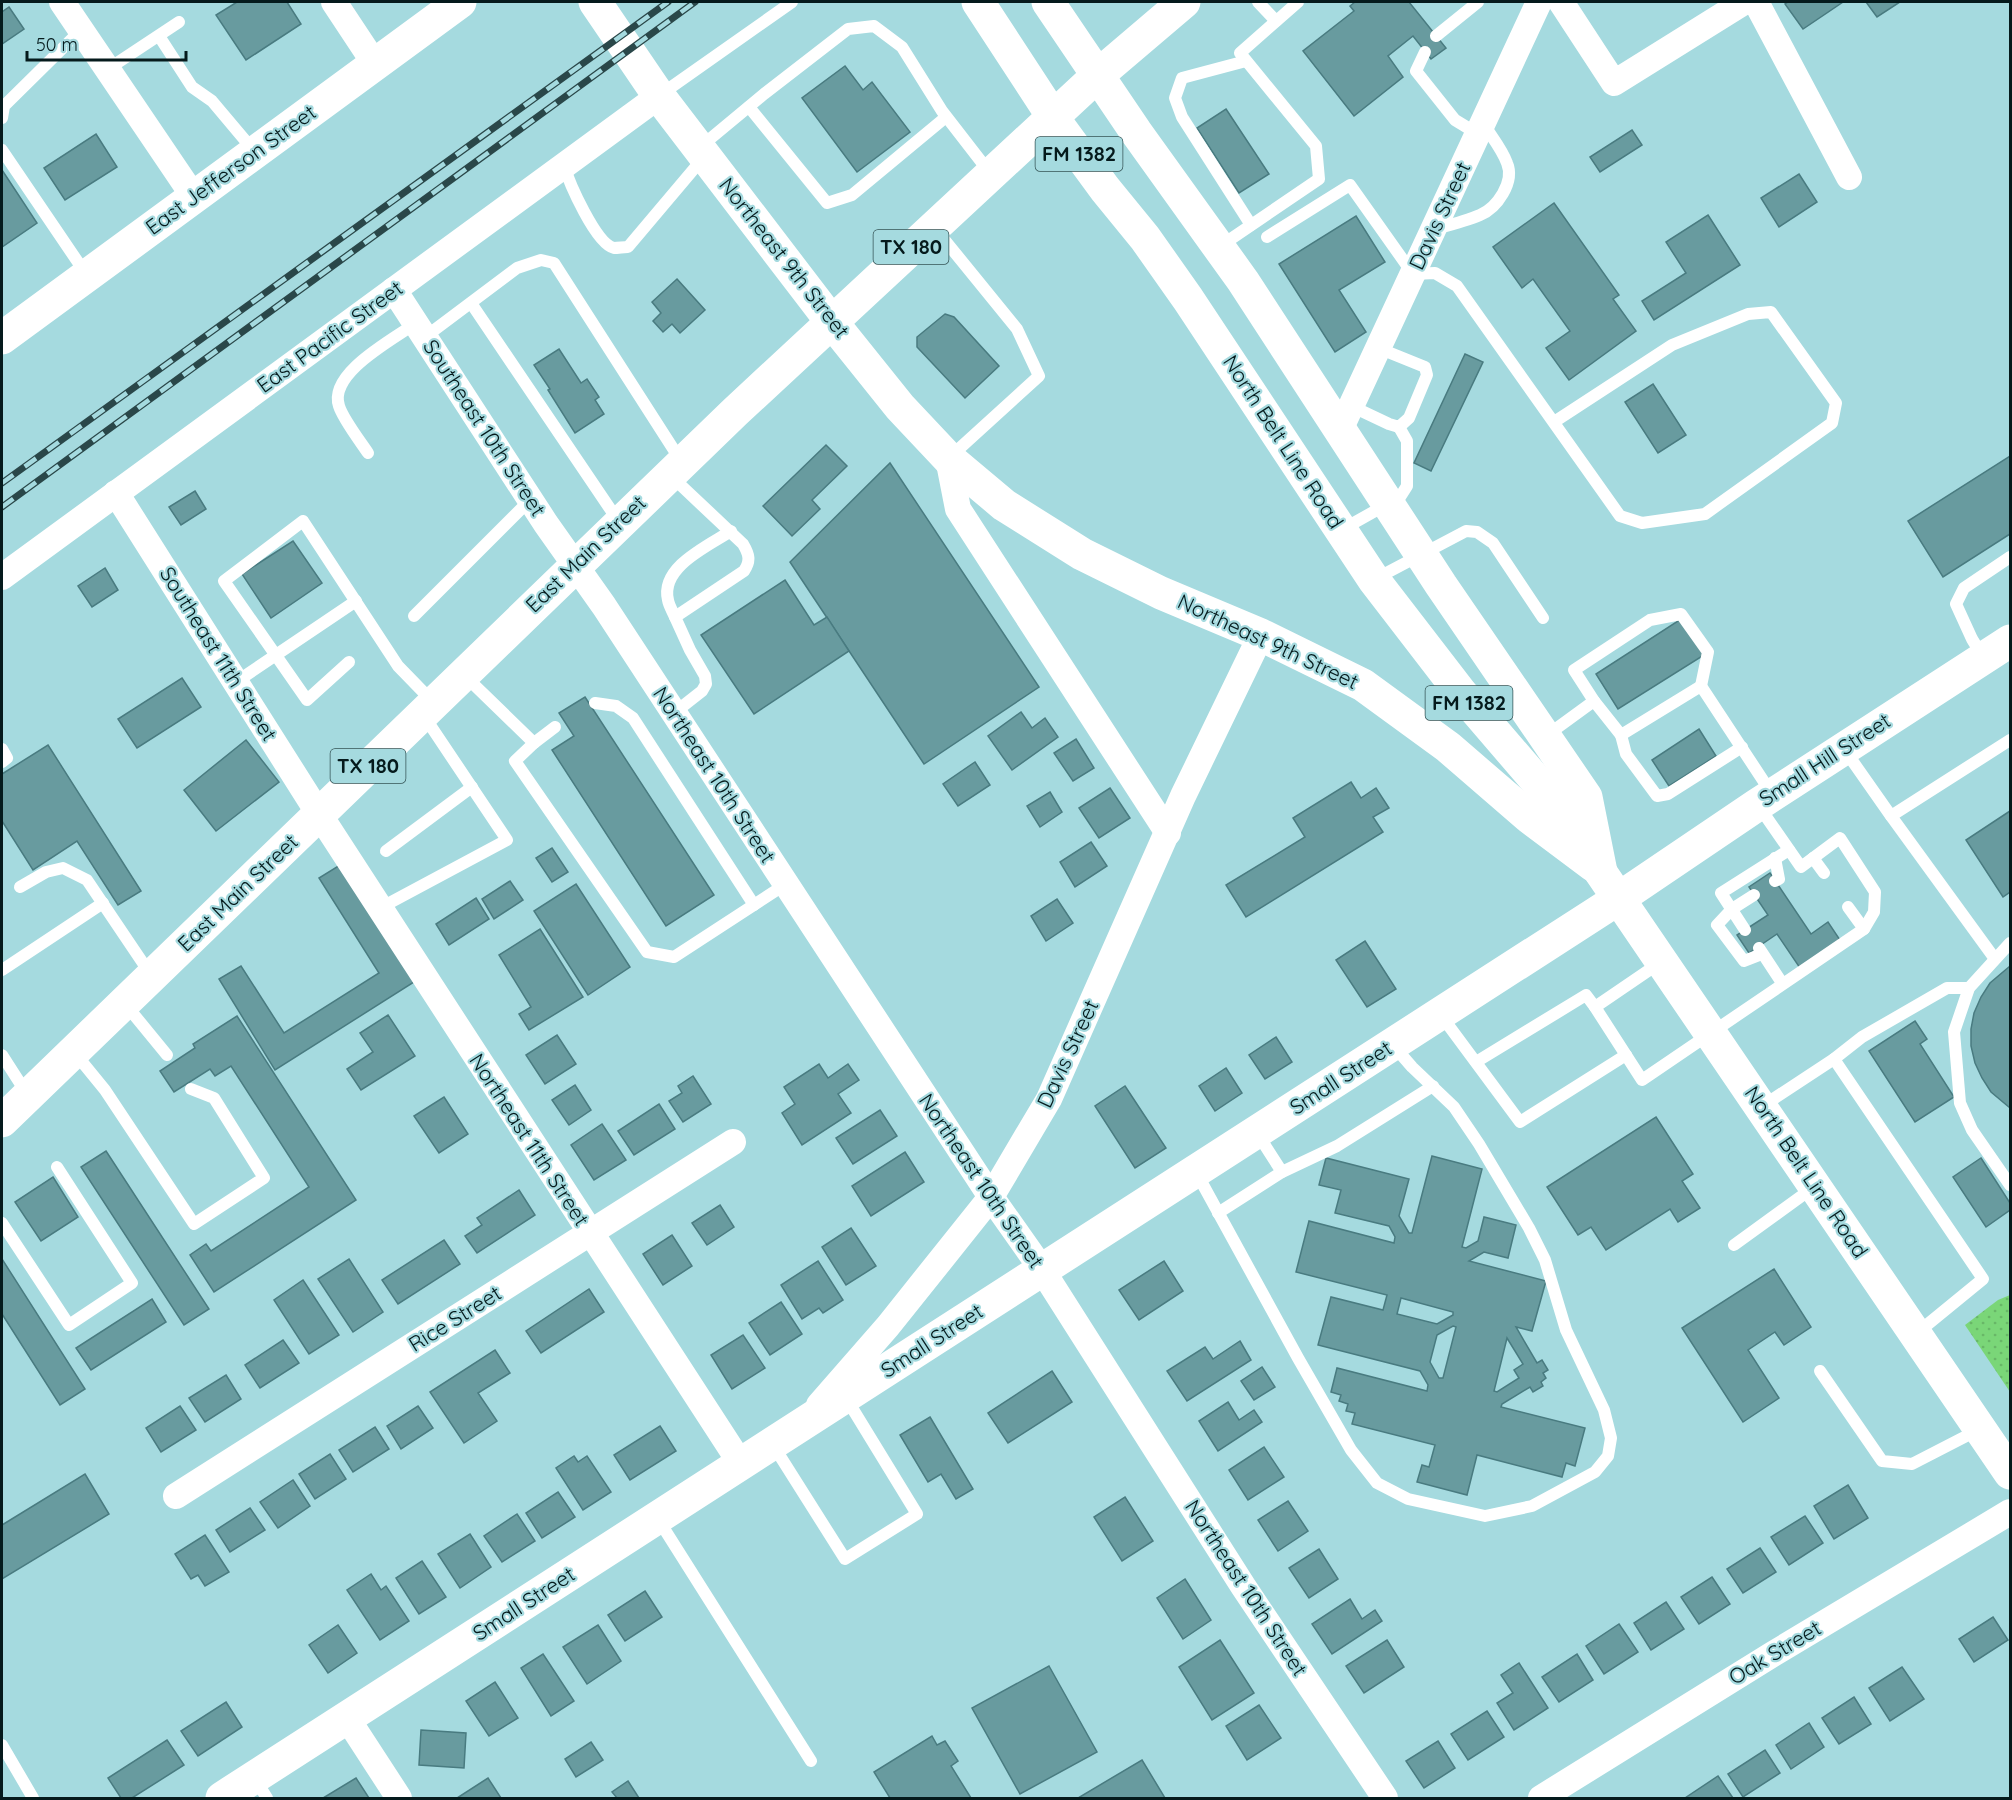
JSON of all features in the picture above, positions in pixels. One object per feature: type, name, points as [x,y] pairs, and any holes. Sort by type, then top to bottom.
[{"type":"street","points":[[62,2],[194,197]]},
{"type":"street","points":[[334,2],[375,64]]},
{"type":"street","name":"East Jefferson Street","points":[[2,338],[460,2]]},
{"type":"street","name":"Northeast 9th Street","points":[[596,2],[659,96],[831,321],[900,407],[948,458],[1004,505],[1082,554],[1161,593],[1261,635],[1363,685],[1448,747],[1529,817],[1601,872]]},
{"type":"street","name":"North Belt Line Road","points":[[978,2],[1061,129],[1145,238],[1188,299],[1374,580],[1461,693],[1546,792],[1601,872],[1630,891],[1662,962],[2010,1473]]},
{"type":"street","name":"FM 1382","points":[[1048,2],[1097,76]]},
{"type":"street","name":"East Main Street","points":[[2,1121],[675,468],[933,226],[1097,76],[1184,2]]},
{"type":"street","name":"Davis Street","points":[[1346,418],[1539,2]]},
{"type":"street","points":[[1560,2],[1614,83],[1744,2]]},
{"type":"street","points":[[1756,2],[1849,177]]},
{"type":"street","name":"North Belt Line Road","points":[[1097,76],[1218,248],[1346,418],[1388,503],[1586,797],[1601,872]]},
{"type":"street","name":"East Pacific Street","points":[[2,577],[659,96]]},
{"type":"street","name":"Southeast 10th Street","points":[[394,290],[575,565]]},
{"type":"street","points":[[948,458],[958,509],[1168,834]]},
{"type":"street","name":"Southeast 11th Street","points":[[116,493],[319,814]]},
{"type":"street","name":"Northeast 10th Street","points":[[575,565],[991,1197],[1042,1270],[1243,1587],[1385,1798]]},
{"type":"street","name":"Davis Street","points":[[800,1426],[888,1326],[991,1197],[1049,1099],[1183,796],[1261,635]]},
{"type":"street","name":"Small Hill Street","points":[[1630,891],[1843,748],[1997,649]]},
{"type":"street","name":"Northeast 11th Street","points":[[319,814],[741,1464]]},
{"type":"street","name":"Small Street","points":[[222,1798],[261,1788],[347,1718],[1630,891]]},
{"type":"street","name":"Rice Street","points":[[176,1496],[734,1142]]},
{"type":"street","name":"Oak Street","points":[[1541,1798],[1763,1660],[2010,1512]]},
{"type":"street","points":[[347,1718],[399,1798]]},
{"type":"lane","points":[[659,96],[792,2]]},
{"type":"lane","points":[[1258,2],[1276,21]]},
{"type":"lane","points":[[1218,248],[1319,178],[1316,146],[1240,53],[1298,2]]},
{"type":"lane","points":[[1436,36],[1478,2]]},
{"type":"lane","points":[[108,69],[179,22]]},
{"type":"lane","points":[[564,165],[568,182],[581,207],[605,243],[614,248],[628,247],[702,152],[749,107],[848,29],[874,26],[902,47],[944,114],[990,174]]},
{"type":"lane","points":[[2,118],[4,106],[81,30]]},
{"type":"lane","points":[[159,36],[192,87],[212,101],[255,152]]},
{"type":"lane","points":[[1425,52],[1416,71],[1455,120],[1480,129],[1507,162],[1510,173],[1507,187],[1497,202],[1482,215],[1433,230]]},
{"type":"lane","points":[[1246,61],[1182,78],[1175,98],[1182,117],[1251,225]]},
{"type":"lane","points":[[749,107],[827,203],[852,195],[944,114]]},
{"type":"lane","points":[[2,150],[87,275]]},
{"type":"lane","points":[[1267,237],[1350,185],[1413,274],[1435,273],[1457,285],[1620,516],[1642,523],[1705,514],[1833,423],[1836,403],[1771,312],[1748,314],[1671,345],[1554,422]]},
{"type":"lane","points":[[933,226],[1017,329],[1039,376],[948,458]]},
{"type":"lane","points":[[368,453],[339,407],[337,395],[343,380],[358,363],[471,303],[518,268],[541,260],[554,263],[594,327],[675,468],[743,544],[747,552],[749,563],[744,571],[675,617]]},
{"type":"lane","points":[[471,303],[619,522]]},
{"type":"lane","points":[[1378,348],[1425,367],[1427,375],[1409,418],[1399,427]]},
{"type":"lane","points":[[1341,530],[1400,497],[1407,486],[1407,441],[1399,427],[1346,418]]},
{"type":"lane","points":[[414,615],[531,500]]},
{"type":"lane","points":[[349,662],[307,700],[224,581],[303,521],[428,708],[472,787],[507,840],[380,908]]},
{"type":"lane","points":[[674,713],[702,691],[706,684],[705,676],[690,650],[668,600],[668,588],[677,567],[730,531]]},
{"type":"lane","points":[[1374,580],[1466,531],[1477,532],[1493,543],[1542,618]]},
{"type":"lane","points":[[1997,649],[1972,639],[1956,604],[1964,588],[2010,557]]},
{"type":"lane","points":[[236,682],[356,601]]},
{"type":"lane","points":[[1476,1062],[1586,995],[1642,1080],[1864,929],[1874,912],[1875,892],[1840,838],[1801,867],[1789,850],[1742,747],[1701,686],[1708,652],[1681,614],[1650,620],[1574,670],[1594,701],[1621,735],[1626,754],[1657,796],[1668,794],[1742,747]]},
{"type":"lane","points":[[462,674],[534,743]]},
{"type":"lane","points":[[1621,735],[1701,686]]},
{"type":"lane","points":[[1545,737],[1594,701]]},
{"type":"lane","points":[[595,703],[616,705],[633,718],[754,905]]},
{"type":"lane","points":[[555,728],[515,761],[647,952],[674,957],[786,884]]},
{"type":"lane","points":[[1891,816],[2010,740]]},
{"type":"lane","points":[[1843,748],[1995,960]]},
{"type":"lane","points":[[2,749],[7,758],[2,762]]},
{"type":"lane","points":[[386,851],[472,787]]},
{"type":"lane","points":[[1745,930],[1721,894],[1789,850]]},
{"type":"lane","points":[[1775,858],[1779,879],[1775,881]]},
{"type":"lane","points":[[1814,858],[1824,873]]},
{"type":"lane","points":[[20,886],[46,872],[63,868],[87,880],[152,976]]},
{"type":"lane","points":[[1754,895],[1732,909],[1717,925],[1744,961],[1760,950],[1782,983]]},
{"type":"lane","points":[[2,970],[103,903]]},
{"type":"lane","points":[[1848,907],[1864,929]]},
{"type":"lane","points":[[2010,943],[1969,987],[1954,1032],[1960,1102],[1972,1130],[2010,1185]]},
{"type":"lane","points":[[1595,1007],[1662,962]]},
{"type":"lane","points":[[1761,1107],[1834,1059],[1862,1037],[1947,988],[1969,987]]},
{"type":"lane","points":[[124,1002],[167,1055]]},
{"type":"lane","points":[[1440,1014],[1520,1122],[1626,1055]]},
{"type":"lane","points":[[1196,1171],[1339,1430],[1351,1450],[1377,1483],[1408,1499],[1485,1516],[1533,1506],[1595,1472],[1608,1456],[1611,1438],[1604,1410],[1566,1330],[1545,1260],[1529,1228],[1454,1107],[1412,1067],[1392,1044]]},
{"type":"lane","points":[[73,1052],[105,1090],[194,1224],[264,1178],[214,1098],[191,1089]]},
{"type":"lane","points":[[2,1055],[28,1095]]},
{"type":"lane","points":[[1834,1059],[1983,1279],[1916,1334]]},
{"type":"lane","points":[[1218,1213],[1282,1172],[1336,1146],[1433,1086]]},
{"type":"lane","points":[[1257,1132],[1282,1172]]},
{"type":"lane","points":[[2,1222],[69,1325],[132,1283],[57,1167]]},
{"type":"lane","points":[[1734,1245],[1815,1186]]},
{"type":"lane","points":[[1820,1371],[1882,1461],[1912,1464],[1981,1429]]},
{"type":"lane","points":[[772,1444],[845,1559],[917,1514],[845,1397]]},
{"type":"lane","points":[[657,1518],[811,1761]]},
{"type":"lane","points":[[2,1745],[33,1798]]},
{"type":"green space","points":[[2010,1295],[2010,1392],[1965,1325],[1998,1300]]},
{"type":"building","points":[[237,2],[287,2],[301,24],[246,60],[216,15]]},
{"type":"building","points":[[1355,2],[1409,2],[1446,48],[1431,59],[1413,36],[1388,56],[1403,77],[1354,116],[1303,51],[1354,11],[1350,6]]},
{"type":"building","points":[[1788,2],[1843,2],[1803,29],[1785,4]]},
{"type":"building","points":[[1866,2],[1900,2],[1877,17]]},
{"type":"building","points":[[9,7],[24,29],[2,44],[2,12]]},
{"type":"building","points":[[845,66],[863,90],[872,82],[910,132],[857,172],[802,98]]},
{"type":"building","points":[[1226,109],[1269,174],[1239,193],[1197,128]]},
{"type":"building","points":[[1632,130],[1642,145],[1600,172],[1590,157]]},
{"type":"building","points":[[96,134],[117,167],[65,200],[44,168]]},
{"type":"building","points":[[2,170],[37,223],[2,247]]},
{"type":"building","points":[[1799,174],[1817,202],[1779,227],[1761,198]]},
{"type":"building","points":[[1554,203],[1619,295],[1613,299],[1636,331],[1569,380],[1546,348],[1570,331],[1533,279],[1522,288],[1493,247]]},
{"type":"building","points":[[1708,215],[1740,265],[1654,320],[1642,301],[1686,273],[1666,242]]},
{"type":"building","points":[[1356,216],[1385,262],[1339,290],[1366,332],[1335,352],[1279,264]]},
{"type":"building","points":[[677,279],[705,310],[680,333],[672,324],[663,332],[653,321],[661,313],[652,302]]},
{"type":"building","points":[[945,314],[954,317],[999,366],[965,398],[917,347],[917,337]]},
{"type":"building","points":[[559,349],[581,383],[587,379],[599,397],[595,400],[604,414],[575,433],[534,365]]},
{"type":"building","points":[[1465,354],[1483,362],[1431,471],[1414,463]]},
{"type":"building","points":[[1653,384],[1686,435],[1658,453],[1625,402]]},
{"type":"building","points":[[826,445],[847,466],[812,500],[820,509],[792,536],[763,506]]},
{"type":"building","points":[[2010,456],[2010,534],[1943,577],[1908,521]]},
{"type":"building","points":[[890,463],[1039,687],[924,764],[790,562]]},
{"type":"building","points":[[195,491],[206,509],[181,525],[169,507]]},
{"type":"building","points":[[293,541],[322,583],[271,618],[242,574]]},
{"type":"building","points":[[105,568],[118,590],[92,607],[78,586]]},
{"type":"building","points":[[785,580],[814,625],[827,617],[849,651],[754,714],[701,635]]},
{"type":"building","points":[[1681,619],[1704,655],[1618,709],[1596,674]]},
{"type":"building","points":[[182,678],[201,707],[137,748],[118,719]]},
{"type":"building","points":[[585,697],[714,895],[666,926],[552,750],[574,736],[559,713]]},
{"type":"building","points":[[1021,712],[1032,728],[1045,718],[1058,737],[1012,770],[988,736]]},
{"type":"building","points":[[1699,729],[1716,756],[1669,786],[1652,760]]},
{"type":"building","points":[[1076,739],[1094,768],[1073,781],[1054,753]]},
{"type":"building","points":[[246,740],[279,782],[216,831],[184,790]]},
{"type":"building","points":[[48,745],[141,891],[118,905],[77,841],[33,870],[2,821],[2,774]]},
{"type":"building","points":[[975,762],[990,785],[958,806],[943,784]]},
{"type":"building","points":[[1351,782],[1361,798],[1376,788],[1389,808],[1373,817],[1383,832],[1246,917],[1226,885],[1305,837],[1293,818]]},
{"type":"building","points":[[1110,788],[1130,818],[1099,838],[1079,808]]},
{"type":"building","points":[[1050,792],[1062,812],[1040,827],[1027,806]]},
{"type":"building","points":[[2010,811],[2010,892],[2003,897],[1966,840]]},
{"type":"building","points":[[1091,842],[1107,866],[1075,887],[1060,862]]},
{"type":"building","points":[[552,848],[568,872],[552,882],[536,858]]},
{"type":"building","points":[[340,865],[414,982],[275,1070],[219,979],[241,966],[284,1033],[379,973],[319,878]]},
{"type":"building","points":[[1770,873],[1811,934],[1828,922],[1840,940],[1800,968],[1777,934],[1749,953],[1737,935],[1768,915],[1749,887]]},
{"type":"building","points":[[510,881],[523,900],[494,919],[482,899]]},
{"type":"building","points":[[576,884],[630,967],[588,995],[534,911]]},
{"type":"building","points":[[476,898],[489,919],[449,945],[436,924]]},
{"type":"building","points":[[1057,899],[1073,923],[1046,941],[1031,916]]},
{"type":"building","points":[[540,929],[583,997],[529,1030],[519,1014],[531,1007],[499,955]]},
{"type":"building","points":[[1365,941],[1396,989],[1367,1007],[1336,960]]},
{"type":"building","points":[[2010,966],[2010,1108],[1991,1092],[1982,1078],[1971,1046],[1971,1029],[1974,1013],[1981,997],[1990,983]]},
{"type":"building","points":[[388,1015],[415,1056],[361,1090],[347,1069],[373,1052],[360,1033]]},
{"type":"building","points":[[237,1016],[356,1200],[214,1292],[190,1255],[206,1244],[211,1251],[309,1187],[231,1066],[215,1076],[210,1069],[174,1092],[160,1071],[195,1048],[193,1044]]},
{"type":"building","points":[[1915,1021],[1927,1039],[1920,1044],[1954,1097],[1915,1122],[1869,1051]]},
{"type":"building","points":[[557,1035],[576,1064],[545,1084],[526,1055]]},
{"type":"building","points":[[1276,1037],[1292,1062],[1265,1079],[1249,1055]]},
{"type":"building","points":[[819,1064],[828,1078],[848,1064],[859,1080],[838,1094],[851,1113],[802,1145],[782,1113],[795,1104],[784,1087]]},
{"type":"building","points":[[1226,1068],[1242,1093],[1215,1111],[1199,1086]]},
{"type":"building","points":[[693,1076],[711,1104],[683,1122],[669,1101],[682,1093],[678,1086]]},
{"type":"building","points":[[575,1085],[591,1110],[569,1125],[552,1100]]},
{"type":"building","points":[[1125,1086],[1166,1148],[1135,1168],[1095,1106]]},
{"type":"building","points":[[444,1097],[468,1134],[439,1153],[414,1116]]},
{"type":"building","points":[[659,1104],[675,1129],[634,1155],[618,1131]]},
{"type":"building","points":[[880,1110],[897,1136],[853,1164],[836,1138]]},
{"type":"building","points":[[1656,1117],[1693,1174],[1682,1181],[1700,1208],[1678,1222],[1670,1209],[1606,1250],[1591,1227],[1578,1235],[1547,1187]]},
{"type":"building","points":[[602,1124],[626,1160],[594,1180],[571,1145]]},
{"type":"building","points":[[106,1151],[209,1309],[184,1325],[81,1167]]},
{"type":"building","points":[[905,1152],[924,1182],[871,1216],[852,1186]]},
{"type":"building","points":[[1432,1156],[1482,1169],[1462,1247],[1466,1248],[1478,1241],[1484,1217],[1516,1225],[1508,1258],[1484,1252],[1469,1261],[1546,1281],[1532,1331],[1516,1327],[1537,1363],[1542,1360],[1548,1370],[1543,1373],[1546,1378],[1541,1382],[1543,1386],[1533,1392],[1530,1387],[1502,1404],[1501,1407],[1585,1428],[1575,1466],[1566,1463],[1562,1477],[1477,1455],[1467,1495],[1417,1482],[1422,1465],[1429,1467],[1435,1445],[1352,1424],[1355,1413],[1346,1411],[1348,1404],[1339,1401],[1341,1395],[1331,1392],[1337,1368],[1427,1391],[1428,1385],[1420,1371],[1318,1345],[1331,1297],[1383,1310],[1387,1295],[1296,1272],[1309,1221],[1394,1243],[1395,1237],[1389,1226],[1335,1213],[1341,1190],[1319,1185],[1326,1158],[1409,1179],[1399,1216],[1409,1233],[1412,1233]],"holes":[[[1401,1298],[1453,1312],[1453,1315],[1437,1324],[1397,1314]],[[1453,1326],[1456,1327],[1443,1378],[1439,1378],[1430,1362],[1437,1335]],[[1507,1338],[1523,1364],[1514,1370],[1519,1378],[1497,1392],[1494,1391]]]},
{"type":"building","points":[[1981,1158],[2010,1203],[2010,1210],[1986,1227],[1953,1177]]},
{"type":"building","points":[[53,1177],[78,1217],[41,1241],[15,1202]]},
{"type":"building","points":[[519,1190],[535,1215],[477,1253],[465,1236],[482,1225],[477,1218]]},
{"type":"building","points":[[720,1205],[734,1227],[707,1245],[692,1223]]},
{"type":"building","points":[[851,1228],[876,1266],[846,1285],[822,1247]]},
{"type":"building","points":[[672,1235],[692,1266],[663,1285],[643,1254]]},
{"type":"building","points":[[444,1240],[460,1264],[398,1304],[382,1280]]},
{"type":"building","points":[[2,1259],[85,1389],[60,1405],[2,1314]]},
{"type":"building","points":[[349,1259],[383,1312],[353,1332],[318,1279]]},
{"type":"building","points":[[818,1261],[843,1300],[823,1313],[819,1308],[802,1319],[781,1285]]},
{"type":"building","points":[[1164,1261],[1183,1291],[1139,1320],[1119,1290]]},
{"type":"building","points":[[1774,1269],[1811,1327],[1784,1345],[1775,1332],[1748,1350],[1779,1398],[1743,1422],[1682,1328]]},
{"type":"building","points":[[303,1280],[339,1335],[309,1354],[274,1300]]},
{"type":"building","points":[[589,1289],[604,1312],[541,1353],[526,1331]]},
{"type":"building","points":[[152,1299],[166,1322],[91,1370],[76,1348]]},
{"type":"building","points":[[781,1302],[802,1334],[770,1355],[749,1323]]},
{"type":"building","points":[[743,1335],[765,1368],[732,1389],[711,1355]]},
{"type":"building","points":[[283,1340],[299,1363],[260,1388],[245,1365]]},
{"type":"building","points":[[1240,1341],[1251,1360],[1187,1401],[1167,1371],[1205,1347],[1213,1359]]},
{"type":"building","points":[[495,1350],[510,1373],[478,1393],[497,1421],[464,1443],[430,1392]]},
{"type":"building","points":[[1262,1367],[1275,1387],[1254,1400],[1241,1381]]},
{"type":"building","points":[[1052,1371],[1072,1402],[1008,1443],[988,1413]]},
{"type":"building","points":[[226,1375],[241,1399],[205,1422],[189,1398]]},
{"type":"building","points":[[1228,1402],[1239,1420],[1254,1410],[1262,1422],[1218,1451],[1199,1421]]},
{"type":"building","points":[[180,1406],[196,1430],[161,1452],[146,1428]]},
{"type":"building","points":[[418,1406],[433,1428],[401,1449],[387,1426]]},
{"type":"building","points":[[930,1417],[973,1489],[956,1499],[941,1474],[928,1482],[900,1435]]},
{"type":"building","points":[[660,1426],[676,1451],[630,1480],[614,1455]]},
{"type":"building","points":[[375,1427],[389,1449],[353,1472],[339,1450]]},
{"type":"building","points":[[1264,1447],[1284,1477],[1248,1500],[1229,1470]]},
{"type":"building","points":[[330,1454],[346,1479],[315,1499],[299,1474]]},
{"type":"building","points":[[574,1456],[578,1462],[587,1456],[611,1492],[583,1510],[556,1468]]},
{"type":"building","points":[[85,1474],[109,1514],[2,1579],[2,1525]]},
{"type":"building","points":[[293,1480],[310,1506],[278,1528],[260,1502]]},
{"type":"building","points":[[1848,1485],[1868,1518],[1834,1539],[1814,1506]]},
{"type":"building","points":[[558,1492],[575,1517],[542,1538],[526,1513]]},
{"type":"building","points":[[1125,1497],[1153,1541],[1122,1561],[1094,1517]]},
{"type":"building","points":[[1288,1501],[1308,1531],[1278,1551],[1258,1520]]},
{"type":"building","points":[[250,1508],[265,1530],[230,1552],[216,1530]]},
{"type":"building","points":[[517,1514],[535,1541],[502,1562],[484,1536]]},
{"type":"building","points":[[1805,1516],[1823,1543],[1789,1565],[1771,1537]]},
{"type":"building","points":[[470,1534],[491,1567],[460,1588],[438,1554]]},
{"type":"building","points":[[205,1535],[229,1572],[205,1586],[198,1575],[191,1579],[175,1554]]},
{"type":"building","points":[[1760,1548],[1776,1572],[1743,1593],[1727,1569]]},
{"type":"building","points":[[1319,1549],[1338,1579],[1309,1598],[1289,1568]]},
{"type":"building","points":[[422,1561],[446,1597],[419,1614],[396,1578]]},
{"type":"building","points":[[371,1574],[381,1590],[386,1586],[409,1621],[380,1640],[347,1590]]},
{"type":"building","points":[[1712,1577],[1730,1604],[1699,1624],[1681,1597]]},
{"type":"building","points":[[1185,1579],[1211,1620],[1183,1639],[1157,1598]]},
{"type":"building","points":[[645,1591],[662,1617],[625,1641],[608,1615]]},
{"type":"building","points":[[1350,1599],[1362,1619],[1375,1610],[1382,1621],[1332,1654],[1312,1624]]},
{"type":"building","points":[[1666,1602],[1684,1629],[1651,1650],[1634,1623]]},
{"type":"building","points":[[1993,1617],[2008,1640],[1974,1662],[1959,1639]]},
{"type":"building","points":[[1619,1624],[1638,1652],[1604,1674],[1586,1646]]},
{"type":"building","points":[[338,1625],[357,1653],[328,1673],[309,1645]]},
{"type":"building","points":[[598,1625],[621,1661],[587,1684],[563,1647]]},
{"type":"building","points":[[1220,1640],[1254,1693],[1212,1720],[1179,1667]]},
{"type":"building","points":[[1387,1640],[1404,1667],[1364,1693],[1346,1666]]},
{"type":"building","points":[[543,1654],[574,1701],[551,1716],[521,1668]]},
{"type":"building","points":[[1577,1654],[1593,1680],[1559,1702],[1542,1677]]},
{"type":"building","points":[[1519,1663],[1548,1708],[1514,1730],[1497,1703],[1513,1693],[1501,1675]]},
{"type":"building","points":[[1049,1666],[1097,1752],[1020,1794],[972,1708]]},
{"type":"building","points":[[1902,1667],[1924,1699],[1890,1721],[1869,1688]]},
{"type":"building","points":[[495,1682],[518,1718],[489,1736],[466,1701]]},
{"type":"building","points":[[1854,1697],[1871,1724],[1839,1744],[1822,1718]]},
{"type":"building","points":[[226,1702],[242,1727],[198,1756],[181,1731]]},
{"type":"building","points":[[1259,1705],[1281,1738],[1247,1760],[1226,1726]]},
{"type":"building","points":[[1487,1711],[1504,1737],[1468,1760],[1451,1734]]},
{"type":"building","points":[[1809,1723],[1824,1747],[1791,1769],[1776,1745]]},
{"type":"building","points":[[421,1730],[466,1733],[464,1768],[419,1765]]},
{"type":"building","points":[[932,1736],[937,1745],[945,1741],[958,1761],[951,1766],[971,1798],[890,1798],[874,1772]]},
{"type":"building","points":[[167,1740],[184,1765],[132,1798],[121,1798],[108,1778]]},
{"type":"building","points":[[1438,1741],[1455,1768],[1424,1788],[1406,1761]]},
{"type":"building","points":[[591,1742],[603,1760],[576,1777],[565,1759]]},
{"type":"building","points":[[1765,1750],[1780,1773],[1743,1797],[1728,1774]]},
{"type":"building","points":[[1142,1760],[1165,1798],[1078,1798]]},
{"type":"building","points":[[1718,1776],[1733,1798],[1685,1798]]},
{"type":"building","points":[[356,1778],[369,1798],[323,1798]]},
{"type":"building","points":[[488,1778],[501,1798],[457,1798]]},
{"type":"building","points":[[628,1781],[639,1798],[617,1798],[612,1792]]},
{"type":"railway","points":[[2,483],[668,2]]},
{"type":"railway","points":[[2,507],[695,2]]}]
